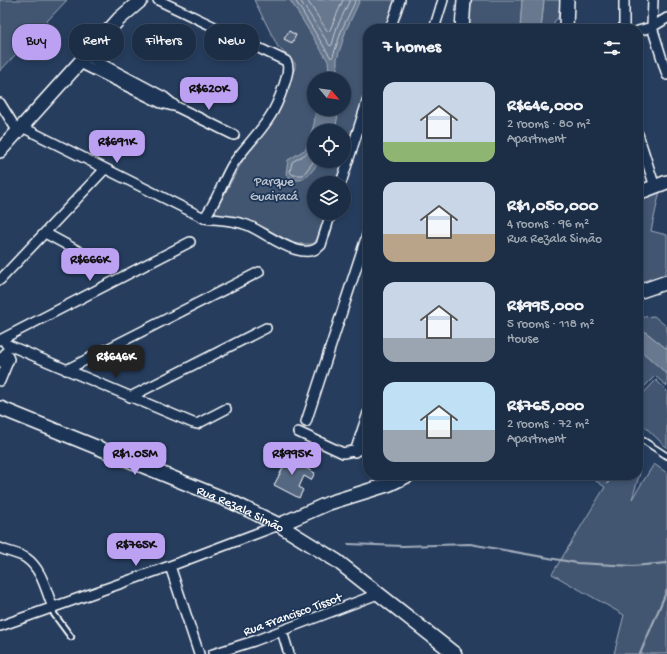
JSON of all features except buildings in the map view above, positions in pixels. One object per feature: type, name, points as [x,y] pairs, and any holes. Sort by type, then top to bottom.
[{"type":"main road","points":[[115,24],[141,0]]},
{"type":"main road","points":[[462,24],[464,0]]},
{"type":"main road","points":[[566,24],[567,0]]},
{"type":"main road","points":[[0,151],[83,60]]},
{"type":"main road","points":[[643,191],[661,184]]},
{"type":"main road","points":[[643,290],[667,282]]},
{"type":"main road","name":"Rua Rezala Simão","points":[[0,408],[232,502],[279,525],[337,561],[453,653]]},
{"type":"main road","points":[[279,525],[330,503],[398,480]]},
{"type":"street","points":[[158,0],[287,63],[288,69],[274,110],[262,128],[244,148],[233,165],[214,203],[204,218]]},
{"type":"street","points":[[392,24],[400,0]]},
{"type":"street","points":[[436,24],[443,0]]},
{"type":"street","points":[[624,0],[624,24]]},
{"type":"street","points":[[653,0],[652,27],[667,75]]},
{"type":"street","points":[[643,30],[652,27],[667,18]]},
{"type":"street","points":[[83,60],[164,97],[175,106],[234,135]]},
{"type":"street","points":[[0,103],[20,130],[105,169],[204,218],[246,225],[284,245],[299,251],[310,251],[318,248],[322,242],[329,220]]},
{"type":"street","points":[[343,176],[363,115]]},
{"type":"street","points":[[643,145],[661,184]]},
{"type":"street","points":[[0,280],[105,169]]},
{"type":"street","points":[[44,233],[91,258]]},
{"type":"street","points":[[2,350],[190,242]]},
{"type":"street","points":[[306,422],[363,247]]},
{"type":"street","points":[[66,370],[259,272]]},
{"type":"street","points":[[130,397],[266,328]]},
{"type":"street","points":[[2,350],[66,370],[195,424],[226,409]]},
{"type":"street","points":[[0,381],[9,359],[2,350]]},
{"type":"street","points":[[355,452],[363,428]]},
{"type":"street","points":[[298,432],[343,453],[363,450]]},
{"type":"street","points":[[0,626],[170,566],[279,525]]},
{"type":"street","points":[[0,548],[27,559],[39,572],[53,608]]},
{"type":"street","points":[[170,566],[199,654]]},
{"type":"street","name":"Rua Francisco Tissot","points":[[213,654],[282,631],[378,594]]},
{"type":"street","points":[[282,631],[290,654]]},
{"type":"lane","points":[[643,440],[667,456]]},
{"type":"lane","points":[[53,608],[54,614],[71,637]]},
{"type":"green space","points":[[0,0],[67,0],[44,24],[12,24],[12,58],[0,71]]},
{"type":"green space","name":"Parque Guairacá","points":[[254,0],[395,0],[387,24],[363,24],[363,98],[351,135],[351,124],[307,124],[307,168],[340,168],[338,176],[307,176],[307,220],[324,220],[317,239],[313,244],[295,244],[256,224],[213,215],[243,160],[275,115],[295,68],[295,63],[278,47]]},
{"type":"green space","points":[[471,0],[522,0],[520,24],[469,24]]},
{"type":"green space","points":[[544,0],[561,0],[558,18],[554,24],[542,24]]},
{"type":"green space","points":[[660,191],[651,231],[667,235],[667,267],[665,274],[643,281],[643,197]]},
{"type":"green space","points":[[654,316],[667,327],[667,349],[643,330],[643,317]]},
{"type":"green space","points":[[643,352],[667,374],[667,386],[655,376],[643,388]]},
{"type":"green space","points":[[656,380],[667,391],[667,448],[643,425],[643,394]]},
{"type":"green space","points":[[654,464],[667,473],[667,654],[614,654],[624,615],[552,574],[605,487],[594,480],[609,480],[607,484],[611,480],[638,480],[632,499]]},
{"type":"water","points":[[290,0],[360,0],[346,30],[337,59],[337,72],[329,72],[328,61]]},
{"type":"water","points":[[522,0],[544,0],[542,24],[520,24]]},
{"type":"water","points":[[315,116],[338,116],[336,124],[314,124]]},
{"type":"water","points":[[307,146],[307,168],[314,168],[305,178],[297,180],[286,174],[288,160],[306,149]]},
{"type":"water","points":[[643,330],[667,349],[667,374],[643,352]]},
{"type":"waterway","points":[[348,544],[403,546],[470,544],[577,563],[633,566],[667,563]]},
{"type":"waterway","points":[[640,654],[667,590]]}]
